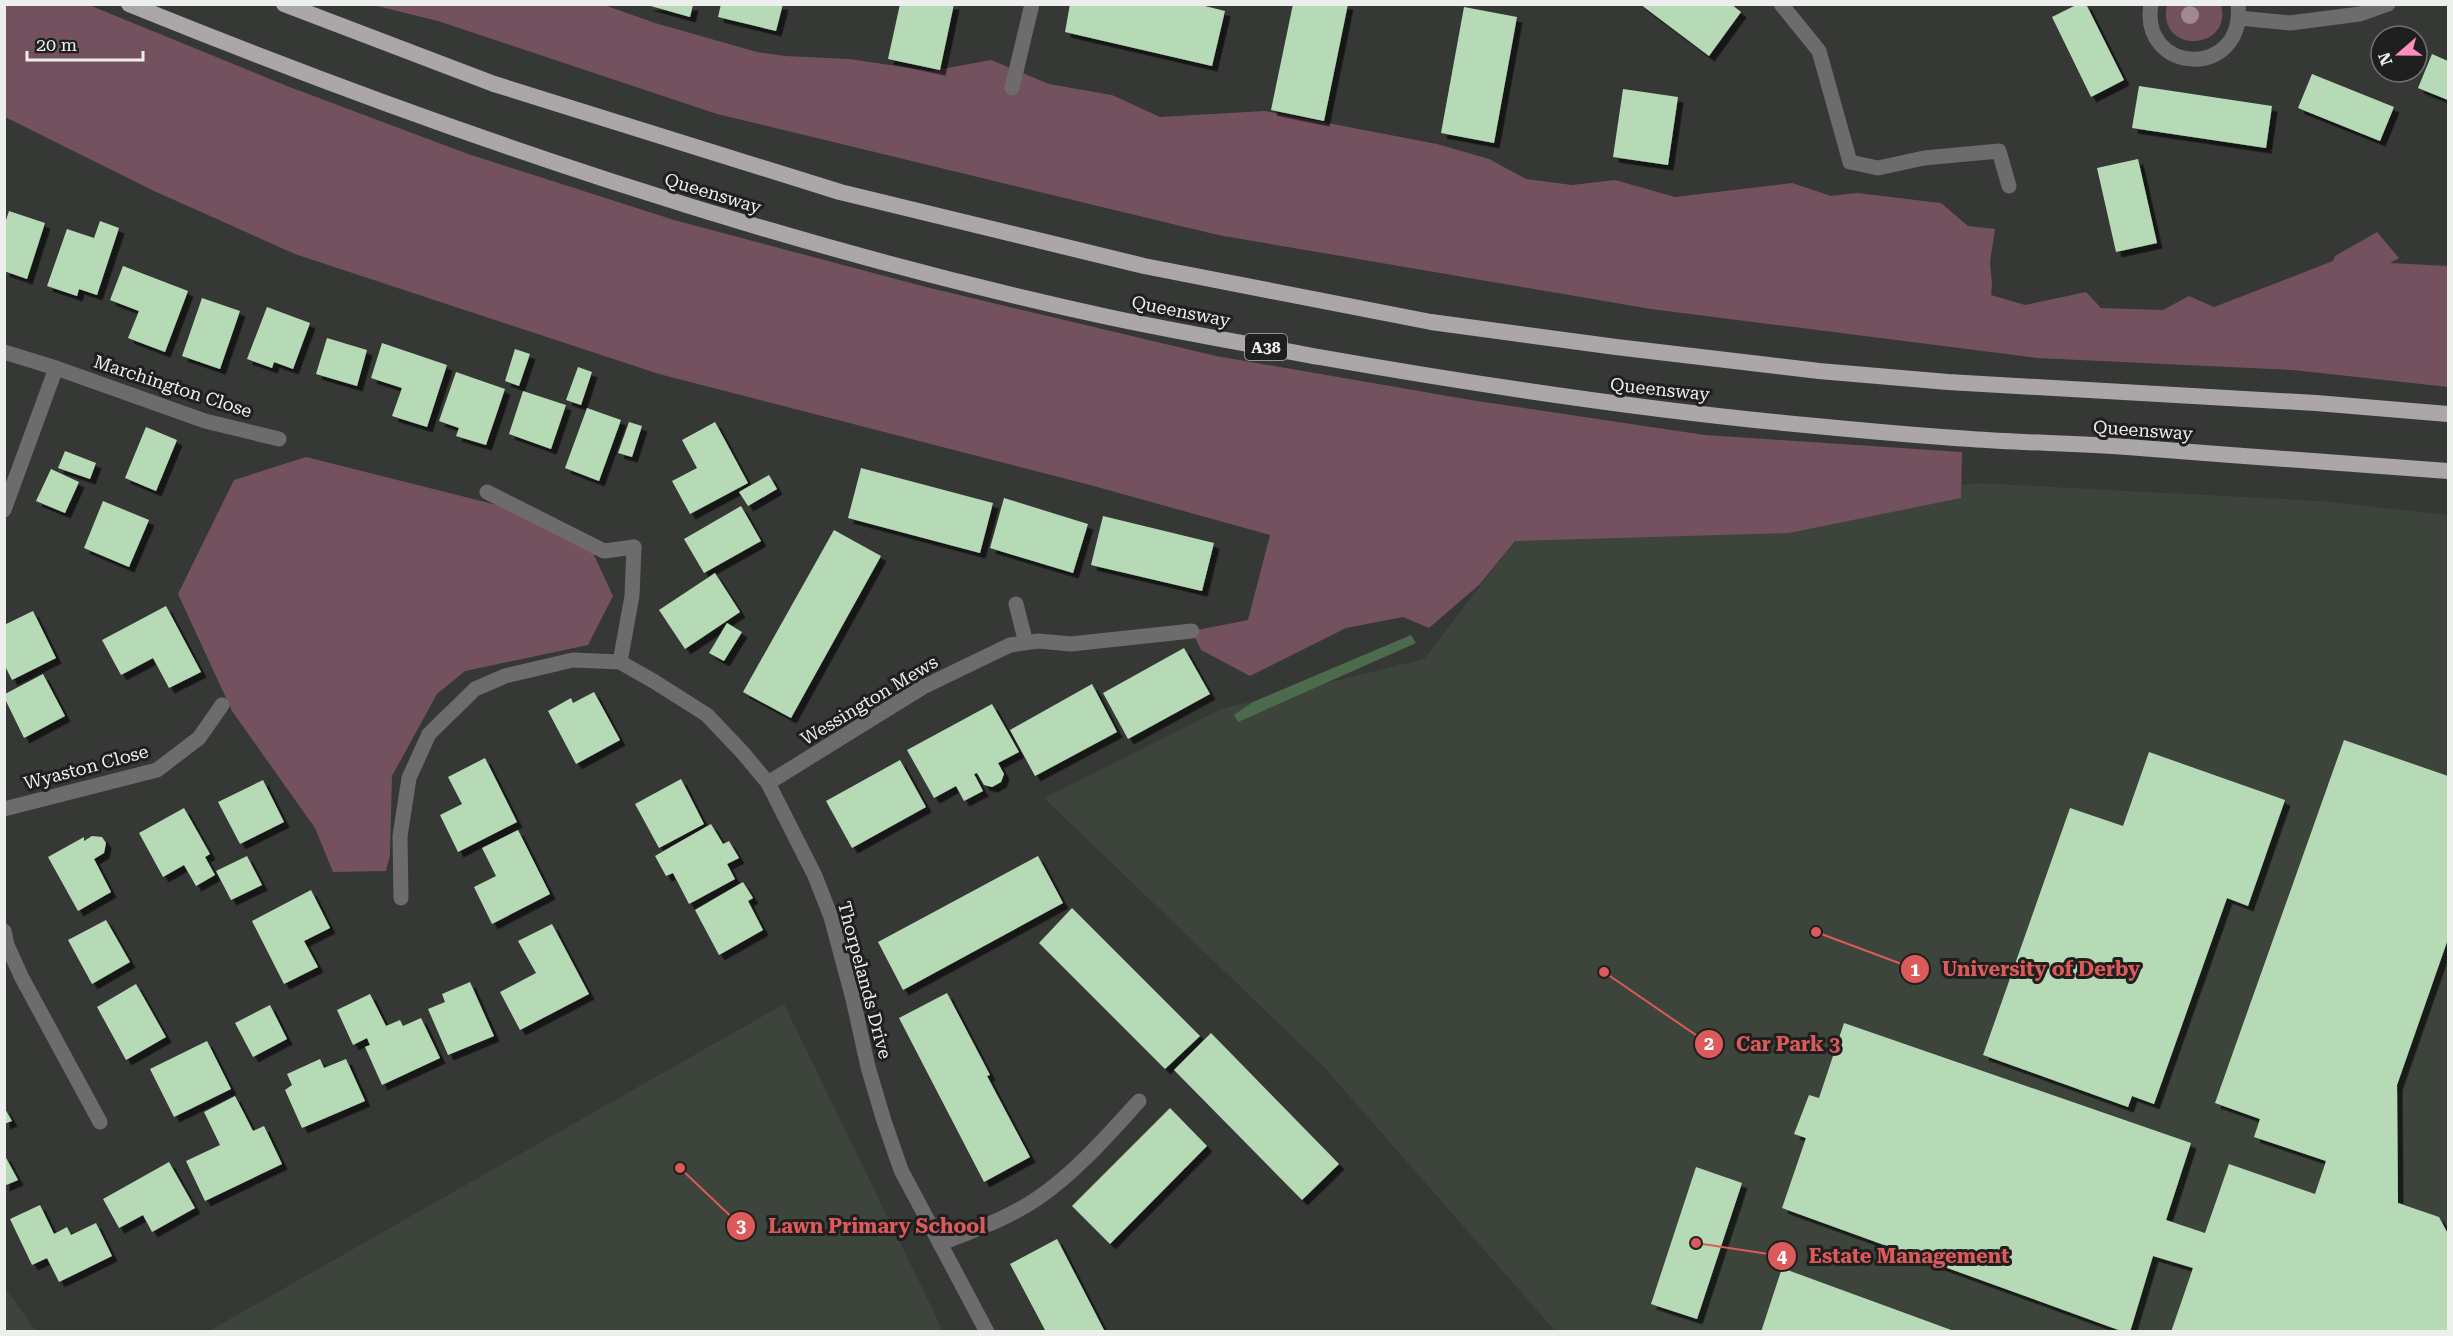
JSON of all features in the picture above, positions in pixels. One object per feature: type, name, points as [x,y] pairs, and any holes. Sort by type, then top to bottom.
[{"type":"highway","name":"Queensway","points":[[129,4],[247,52],[424,119],[622,185],[769,231],[935,275],[1109,317],[1458,381],[1616,404],[1809,425],[1968,439],[2121,447],[2448,471]]},
{"type":"highway","name":"Queensway","points":[[284,4],[494,84],[840,192],[1144,266],[1431,322],[1819,371],[1948,382],[2316,403],[2448,414]]},
{"type":"street","points":[[1012,88],[1032,4]]},
{"type":"street","points":[[1781,4],[1819,51],[1850,162],[1878,168],[1924,158],[1999,151],[2009,186]]},
{"type":"street","points":[[2151,4],[2150,25],[2161,45],[2180,58],[2192,60],[2203,59],[2224,49],[2237,30],[2238,11],[2290,23],[2360,14],[2388,4]]},
{"type":"street","name":"Marchington Close","points":[[4,352],[205,421],[279,439]]},
{"type":"street","points":[[4,510],[56,368]]},
{"type":"street","points":[[487,492],[604,551],[634,547],[632,596],[620,662]]},
{"type":"street","points":[[1016,604],[1026,643]]},
{"type":"street","name":"Wessington Mews","points":[[768,783],[923,687],[1010,645],[1038,641],[1071,644],[1192,631]]},
{"type":"street","name":"Thorpelands Drive","points":[[401,898],[400,836],[409,778],[429,734],[475,689],[505,676],[573,660],[620,662],[707,715],[768,783],[796,836],[831,917],[868,1067],[901,1170],[987,1332]]},
{"type":"street","name":"Wyaston Close","points":[[4,809],[158,770],[199,738],[222,705]]},
{"type":"street","points":[[4,931],[22,978],[100,1122]]},
{"type":"street","points":[[942,1244],[999,1219],[1038,1197],[1093,1152],[1139,1101]]},
{"type":"shaded area","points":[[4,5],[89,5],[287,86],[468,154],[674,220],[926,287],[1216,356],[1471,400],[1705,435],[1962,452],[1961,498],[1789,533],[1515,541],[1480,584],[1429,628],[1403,617],[1346,628],[1250,676],[1201,650],[1192,631],[1248,620],[1270,535],[1090,485],[659,374],[295,254],[154,191],[5,117]]},
{"type":"shaded area","points":[[373,5],[604,5],[655,23],[757,52],[785,56],[849,59],[931,71],[991,60],[1049,84],[1112,95],[1160,117],[1265,111],[1437,144],[1489,159],[1526,179],[1572,185],[1615,180],[1675,197],[1792,183],[1831,196],[1857,193],[1941,203],[1968,226],[1995,229],[1990,262],[1991,295],[2025,305],[2086,292],[2101,308],[2163,310],[2189,296],[2214,307],[2333,261],[2335,256],[2377,232],[2399,258],[2390,263],[2448,266],[2448,387],[2293,370],[2037,358],[1651,309],[1218,235],[717,114],[438,21]]},
{"type":"shaded area","points":[[2167,5],[2221,5],[2222,21],[2216,32],[2206,39],[2194,41],[2182,39],[2172,32],[2167,21]]},
{"type":"shaded area","points":[[306,457],[497,505],[593,553],[613,596],[588,645],[465,671],[437,694],[392,776],[390,855],[386,871],[333,872],[315,828],[232,711],[178,594],[234,480]]},
{"type":"shaded area","points":[[1977,483],[2319,501],[2448,515],[2448,1331],[1555,1331],[1324,1067],[1044,798],[1221,709],[1424,659],[1515,541]]},
{"type":"shaded area","points":[[1411,635],[1416,643],[1238,722],[1234,715],[1253,702]]},
{"type":"shaded area","points":[[784,1004],[943,1331],[209,1331]]},
{"type":"shaded area","points":[[5,1288],[36,1331],[5,1331]]},
{"type":"building","points":[[721,4],[783,4],[776,31],[718,17]]},
{"type":"building","points":[[900,4],[954,4],[940,70],[888,59]]},
{"type":"building","points":[[1070,4],[1197,4],[1225,11],[1212,66],[1065,32]]},
{"type":"building","points":[[1293,4],[1348,4],[1324,121],[1271,110]]},
{"type":"building","points":[[1640,4],[1731,4],[1741,12],[1709,56]]},
{"type":"building","points":[[2078,4],[2086,4],[2124,80],[2091,97],[2052,17]]},
{"type":"building","points":[[647,5],[693,5],[690,17]]},
{"type":"building","points":[[1464,7],[1517,17],[1494,143],[1441,133]]},
{"type":"building","points":[[2432,54],[2448,61],[2448,100],[2418,88],[2420,84],[2429,84],[2429,61]]},
{"type":"building","points":[[2312,74],[2394,107],[2380,141],[2298,108]]},
{"type":"building","points":[[2139,86],[2272,106],[2266,148],[2132,128]]},
{"type":"building","points":[[1623,89],[1678,97],[1668,165],[1613,157]]},
{"type":"building","points":[[2138,159],[2157,243],[2116,252],[2097,168]]},
{"type":"building","points":[[9,211],[45,223],[27,279],[4,271],[4,226]]},
{"type":"building","points":[[100,221],[119,228],[97,295],[79,289],[77,296],[47,286],[67,229],[94,238]]},
{"type":"building","points":[[123,266],[188,291],[165,352],[128,338],[139,311],[110,300]]},
{"type":"building","points":[[202,298],[240,311],[220,369],[182,356]]},
{"type":"building","points":[[267,307],[310,323],[293,369],[274,362],[272,368],[247,359]]},
{"type":"building","points":[[327,338],[367,350],[357,386],[316,374]]},
{"type":"building","points":[[382,343],[447,365],[427,427],[392,416],[402,388],[371,378]]},
{"type":"building","points":[[515,349],[530,354],[519,386],[505,381]]},
{"type":"building","points":[[578,367],[592,372],[581,405],[566,400]]},
{"type":"building","points":[[456,372],[505,389],[486,445],[456,436],[459,428],[439,421]]},
{"type":"building","points":[[523,391],[566,405],[551,449],[509,434]]},
{"type":"building","points":[[587,408],[621,420],[599,481],[565,468]]},
{"type":"building","points":[[629,422],[642,426],[632,457],[618,453]]},
{"type":"building","points":[[715,422],[748,483],[690,514],[672,481],[697,468],[682,440]]},
{"type":"building","points":[[146,427],[177,440],[156,491],[125,478]]},
{"type":"building","points":[[65,451],[96,463],[90,479],[58,468]]},
{"type":"building","points":[[861,468],[993,503],[980,553],[848,518]]},
{"type":"building","points":[[51,469],[79,482],[65,513],[36,501]]},
{"type":"building","points":[[769,475],[777,489],[748,506],[739,492]]},
{"type":"building","points":[[1004,498],[1088,524],[1073,573],[990,548]]},
{"type":"building","points":[[103,501],[149,520],[129,567],[84,548]]},
{"type":"building","points":[[741,506],[761,541],[704,573],[684,539]]},
{"type":"building","points":[[1103,516],[1214,543],[1202,591],[1091,565]]},
{"type":"building","points":[[834,530],[881,556],[791,718],[743,692]]},
{"type":"building","points":[[715,573],[740,612],[685,649],[659,610]]},
{"type":"building","points":[[166,606],[201,672],[169,688],[153,658],[121,675],[102,640]]},
{"type":"building","points":[[33,611],[56,658],[12,680],[4,664],[4,625]]},
{"type":"building","points":[[727,623],[742,632],[724,661],[709,653]]},
{"type":"building","points":[[1184,648],[1210,694],[1128,739],[1103,693]]},
{"type":"building","points":[[43,674],[65,716],[24,738],[5,699],[5,694]]},
{"type":"building","points":[[1092,684],[1117,732],[1035,776],[1010,730]]},
{"type":"building","points":[[594,692],[620,740],[576,764],[548,711],[571,698],[573,703]]},
{"type":"building","points":[[992,704],[1019,752],[998,763],[1004,774],[1001,782],[992,787],[984,785],[977,773],[974,774],[983,791],[964,801],[956,786],[934,798],[907,750]]},
{"type":"building","points":[[2344,740],[2448,776],[2448,939],[2397,1085],[2398,1203],[2439,1217],[2448,1234],[2448,1332],[2171,1332],[2193,1268],[2153,1256],[2130,1332],[2124,1332],[1782,1208],[1806,1138],[1794,1134],[1809,1095],[1819,1098],[1844,1023],[2191,1143],[2166,1220],[2205,1233],[2229,1164],[2315,1194],[2326,1161],[2254,1137],[2260,1119],[2215,1103]]},
{"type":"building","points":[[2149,752],[2285,800],[2248,906],[2227,898],[2154,1104],[2132,1096],[2128,1107],[1983,1055],[2070,808],[2123,826]]},
{"type":"building","points":[[485,758],[517,822],[458,852],[440,815],[462,804],[448,777]]},
{"type":"building","points":[[900,760],[926,807],[852,848],[826,801]]},
{"type":"building","points":[[681,779],[704,824],[659,848],[635,804]]},
{"type":"building","points":[[263,780],[284,822],[240,844],[218,802]]},
{"type":"building","points":[[184,808],[210,854],[205,857],[215,875],[196,886],[184,865],[163,877],[139,833]]},
{"type":"building","points":[[711,824],[723,844],[729,841],[739,858],[727,864],[735,879],[689,904],[673,873],[666,876],[655,856]]},
{"type":"building","points":[[518,830],[550,894],[492,924],[474,887],[496,876],[482,848]]},
{"type":"building","points":[[92,836],[102,837],[106,843],[104,853],[94,859],[111,892],[78,911],[48,857],[84,837],[84,841]]},
{"type":"building","points":[[247,856],[262,885],[231,900],[216,871]]},
{"type":"building","points":[[1038,856],[1063,903],[903,990],[878,942]]},
{"type":"building","points":[[743,882],[753,898],[748,901],[763,930],[719,955],[695,910]]},
{"type":"building","points":[[311,890],[330,928],[304,941],[318,967],[284,984],[252,921]]},
{"type":"building","points":[[1072,908],[1200,1036],[1165,1069],[1039,943]]},
{"type":"building","points":[[106,920],[130,962],[92,984],[68,940]]},
{"type":"building","points":[[552,924],[589,994],[520,1030],[500,992],[536,973],[518,941]]},
{"type":"building","points":[[470,982],[494,1036],[448,1055],[428,1009],[445,1002],[442,994]]},
{"type":"building","points":[[136,984],[166,1037],[126,1060],[97,1007]]},
{"type":"building","points":[[947,993],[1030,1157],[984,1182],[899,1018]]},
{"type":"building","points":[[370,994],[386,1026],[400,1020],[403,1026],[421,1018],[440,1058],[382,1085],[365,1047],[370,1045],[367,1038],[353,1045],[337,1010]]},
{"type":"building","points":[[270,1005],[287,1039],[253,1057],[235,1023]]},
{"type":"building","points":[[1211,1033],[1339,1164],[1302,1200],[1174,1070]]},
{"type":"building","points":[[207,1041],[231,1089],[174,1117],[150,1069]]},
{"type":"building","points":[[320,1059],[324,1068],[346,1059],[365,1101],[302,1128],[285,1090],[292,1085],[287,1074]]},
{"type":"building","points":[[235,1096],[253,1131],[264,1126],[282,1164],[205,1201],[186,1161],[220,1145],[204,1112]]},
{"type":"building","points":[[4,1107],[12,1121],[4,1124]]},
{"type":"building","points":[[1170,1108],[1207,1146],[1110,1244],[1072,1206]]},
{"type":"building","points":[[4,1154],[18,1180],[4,1186]]},
{"type":"building","points":[[169,1162],[195,1208],[152,1232],[143,1215],[119,1228],[103,1199]]},
{"type":"building","points":[[1696,1167],[1742,1183],[1697,1319],[1651,1304]]},
{"type":"building","points":[[40,1205],[54,1234],[67,1227],[71,1235],[96,1223],[112,1256],[59,1282],[47,1258],[32,1265],[10,1219]]},
{"type":"building","points":[[1057,1239],[1105,1332],[1046,1332],[1010,1264]]},
{"type":"building","points":[[1782,1268],[1954,1331],[1954,1332],[1761,1332]]},
{"type":"place","name":"University of Derby","points":[[1816,932]]},
{"type":"place","name":"Car Park 3","points":[[1604,972]]},
{"type":"place","name":"Lawn Primary School","points":[[680,1168]]},
{"type":"place","name":"Estate Management","points":[[1696,1243]]}]
